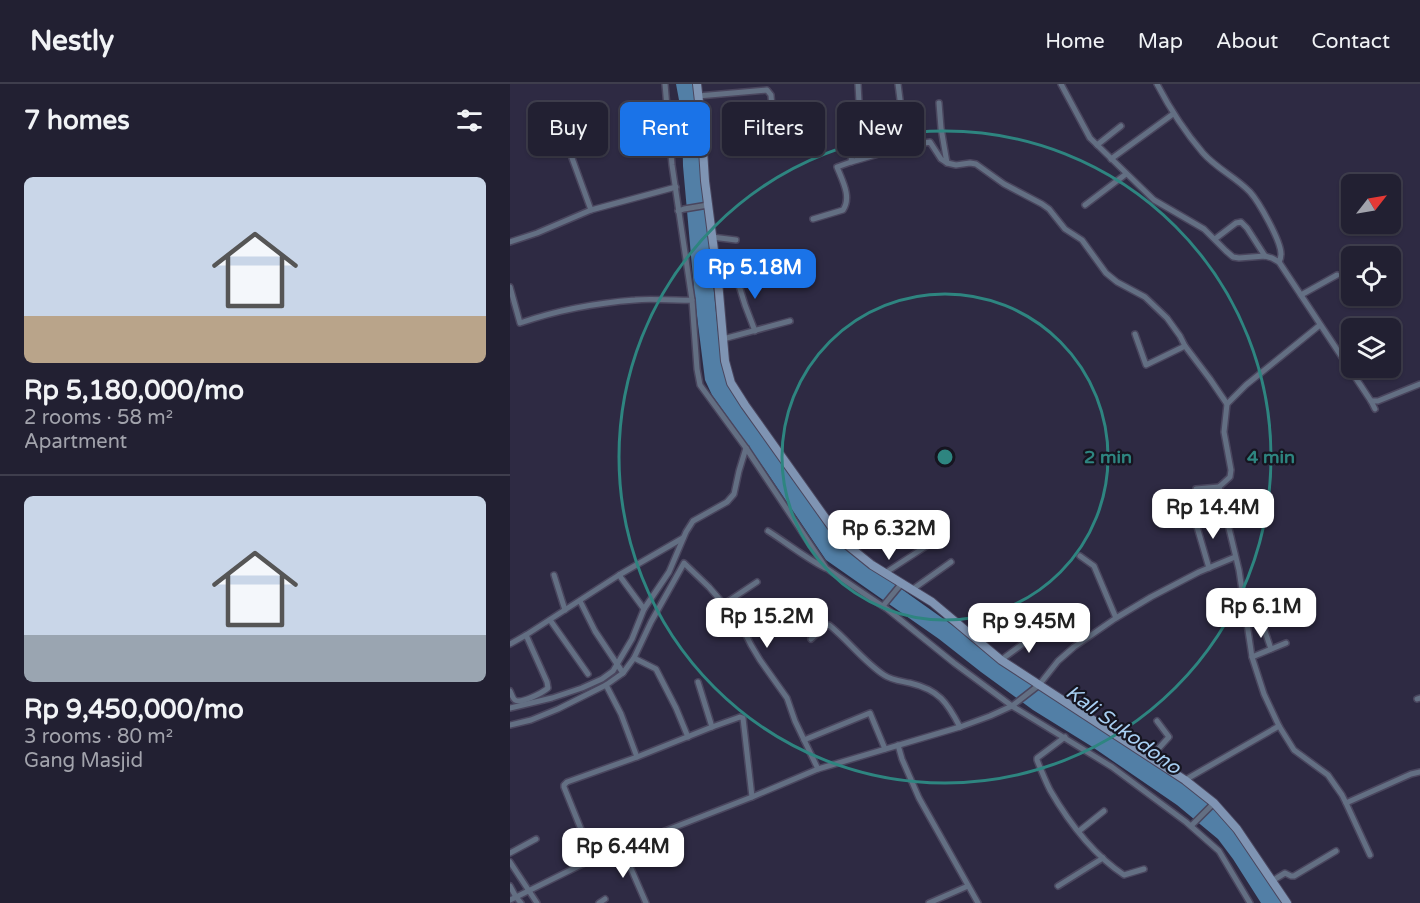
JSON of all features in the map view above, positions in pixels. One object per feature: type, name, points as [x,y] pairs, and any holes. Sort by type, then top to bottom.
[{"type":"main road","points":[[697,84],[707,205],[729,378],[744,405],[841,540],[872,565],[932,602],[1001,660],[1185,780],[1237,829],[1287,903]]},
{"type":"street","points":[[665,84],[672,165],[681,210],[700,385],[826,568]]},
{"type":"street","points":[[851,162],[853,144],[860,120],[858,85],[868,84]]},
{"type":"street","points":[[898,84],[900,102]]},
{"type":"street","points":[[1061,84],[1090,138],[1154,200],[1199,225],[1233,257],[1265,256],[1279,262],[1373,405],[1377,401],[1420,384]]},
{"type":"street","points":[[1157,84],[1173,114],[1204,154],[1249,192],[1256,201],[1273,230],[1280,248],[1279,262]]},
{"type":"street","points":[[698,96],[767,90],[771,95],[772,102]]},
{"type":"street","points":[[939,103],[947,163]]},
{"type":"street","points":[[1111,159],[1173,114]]},
{"type":"street","points":[[1097,145],[1121,126]]},
{"type":"street","points":[[924,143],[930,142],[941,159],[947,163],[976,164],[1004,184],[1049,209],[1065,229],[1082,240],[1106,273],[1117,282],[1145,297],[1167,318],[1227,404]]},
{"type":"street","points":[[571,156],[591,210]]},
{"type":"street","points":[[813,219],[846,207],[847,195],[837,167],[872,156]]},
{"type":"street","points":[[1085,205],[1126,174]]},
{"type":"street","points":[[510,242],[591,210],[676,187]]},
{"type":"street","points":[[681,210],[707,205]]},
{"type":"street","points":[[1215,239],[1241,222],[1265,256]]},
{"type":"street","points":[[712,237],[736,240]]},
{"type":"street","points":[[1301,295],[1337,275]]},
{"type":"street","points":[[718,281],[737,279],[755,331]]},
{"type":"street","points":[[510,287],[520,323],[550,313],[588,305],[637,299],[692,300]]},
{"type":"street","points":[[723,339],[790,321]]},
{"type":"street","points":[[1196,489],[1219,487],[1230,477],[1231,470],[1224,432],[1227,404],[1245,385],[1320,325]]},
{"type":"street","points":[[1135,334],[1146,365],[1185,346]]},
{"type":"street","points":[[510,725],[558,710],[606,685],[620,668],[644,609],[669,572],[683,538],[693,521],[727,502],[734,494],[739,471],[749,453]]},
{"type":"street","points":[[1219,487],[1239,570],[1252,657],[1264,694],[1279,726],[1298,753],[1323,770],[1342,795],[1370,855]]},
{"type":"street","points":[[1195,520],[1209,568]]},
{"type":"street","points":[[768,531],[884,605],[1013,704],[1112,767],[1193,824],[1219,851],[1250,903]]},
{"type":"street","points":[[510,644],[619,575],[683,538]]},
{"type":"street","points":[[885,573],[928,545]]},
{"type":"street","points":[[1080,556],[1094,566],[1116,618]]},
{"type":"street","points":[[519,895],[593,860],[818,769],[990,716],[1013,704],[1038,685],[1058,661],[1074,647],[1116,618],[1151,597],[1235,557]]},
{"type":"street","points":[[510,708],[582,688],[607,676],[634,658],[683,562],[740,622],[760,660],[783,690],[818,769]]},
{"type":"street","points":[[913,589],[951,562]]},
{"type":"street","points":[[554,575],[565,610]]},
{"type":"street","points":[[619,575],[644,609]]},
{"type":"street","points":[[724,604],[757,582]]},
{"type":"street","points":[[884,605],[901,584]]},
{"type":"street","points":[[580,601],[620,668]]},
{"type":"street","points":[[1256,605],[1271,649]]},
{"type":"street","points":[[550,620],[588,674]]},
{"type":"street","points":[[811,639],[829,625],[885,676],[922,686],[940,696],[960,727]]},
{"type":"street","points":[[1001,660],[1042,629]]},
{"type":"street","points":[[510,691],[517,702],[548,688],[526,635]]},
{"type":"street","points":[[1252,657],[1286,644]]},
{"type":"street","points":[[634,658],[656,669],[688,737]]},
{"type":"street","points":[[698,682],[712,727]]},
{"type":"street","points":[[606,685],[621,714],[637,757]]},
{"type":"street","points":[[804,740],[870,713],[885,749]]},
{"type":"street","points":[[593,860],[564,785],[567,782],[740,717],[743,718],[752,797]]},
{"type":"street","points":[[1150,758],[1169,736],[1157,721]]},
{"type":"street","points":[[1185,780],[1279,726]]},
{"type":"street","points":[[1065,737],[1037,760],[1063,812],[1103,858],[1124,875],[1144,869]]},
{"type":"street","points":[[898,745],[919,798],[978,903]]},
{"type":"street","points":[[1346,803],[1420,772]]},
{"type":"street","points":[[1193,824],[1213,804]]},
{"type":"street","points":[[1079,831],[1104,811]]},
{"type":"street","points":[[510,853],[536,839]]},
{"type":"street","points":[[622,848],[646,903]]},
{"type":"street","points":[[1272,881],[1285,873],[1294,876],[1336,851]]},
{"type":"street","points":[[1058,886],[1103,858]]},
{"type":"street","points":[[510,862],[521,903]]},
{"type":"street","points":[[510,886],[519,895],[537,903]]},
{"type":"street","points":[[929,903],[968,886]]},
{"type":"street","points":[[598,903],[605,899]]},
{"type":"water","points":[[676,84],[696,84],[697,102],[679,102]]},
{"type":"water","points":[[683,156],[701,156],[718,332],[728,381],[842,544],[962,632],[1198,793],[1229,822],[1285,903],[1261,903],[1218,839],[1177,805],[1091,746],[1033,710],[939,639],[826,560],[712,395],[705,380]]},
{"type":"water label","name":"Kali Sukodono","points":[[1123,730]]}]
